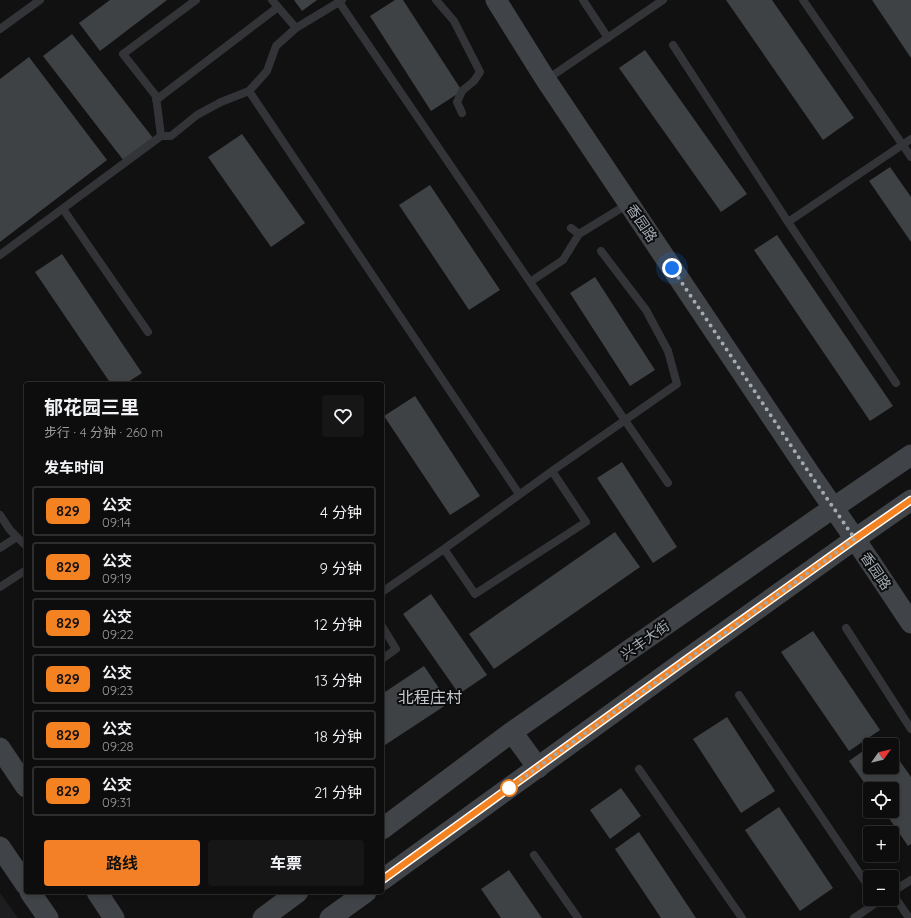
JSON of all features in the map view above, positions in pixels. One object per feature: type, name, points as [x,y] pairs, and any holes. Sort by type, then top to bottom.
[{"type":"main road","name":"香园路","points":[[496,0],[546,80],[911,623]]},
{"type":"main road","name":"兴丰大街","points":[[384,828],[512,732],[911,455]]},
{"type":"main road","points":[[384,879],[684,661],[911,500]]},
{"type":"main road","points":[[512,732],[538,768]]},
{"type":"main road","points":[[0,748],[24,784]]},
{"type":"main road","points":[[0,847],[24,883]]},
{"type":"main road","points":[[31,894],[48,918]]},
{"type":"main road","points":[[97,894],[114,918]]},
{"type":"main road","points":[[263,918],[295,894]]},
{"type":"main road","points":[[330,918],[363,894]]},
{"type":"lane","points":[[0,29],[40,0]]},
{"type":"lane","points":[[161,136],[156,96],[123,54],[196,0]]},
{"type":"lane","points":[[272,0],[296,28]]},
{"type":"lane","points":[[436,0],[454,21],[480,72],[474,81],[462,91],[458,102],[462,113]]},
{"type":"lane","points":[[583,0],[608,38]]},
{"type":"lane","points":[[546,80],[663,0]]},
{"type":"lane","points":[[803,0],[911,157]]},
{"type":"lane","points":[[0,255],[161,136],[171,136],[197,115],[221,102],[249,91],[268,71],[276,46],[296,28],[340,1],[668,483]]},
{"type":"lane","points":[[156,100],[278,7]]},
{"type":"lane","points":[[673,45],[788,222],[896,383]]},
{"type":"lane","points":[[249,91],[520,494]]},
{"type":"lane","points":[[788,222],[911,139]]},
{"type":"lane","points":[[530,282],[563,260],[579,234],[629,204]]},
{"type":"lane","points":[[62,209],[148,332]]},
{"type":"lane","points":[[571,228],[579,234]]},
{"type":"lane","points":[[384,591],[677,384],[668,351],[646,310],[602,251]]},
{"type":"lane","points":[[444,549],[475,594],[586,522],[552,471],[555,469]]},
{"type":"lane","points":[[0,515],[10,530],[24,544]]},
{"type":"lane","points":[[0,548],[17,537]]},
{"type":"lane","points":[[0,587],[24,571]]},
{"type":"lane","points":[[846,628],[911,729]]},
{"type":"lane","points":[[384,629],[396,649],[384,658]]},
{"type":"lane","points":[[739,696],[863,879]]},
{"type":"lane","points":[[639,769],[742,918]]},
{"type":"lane","points":[[534,855],[578,918]]},
{"type":"lane","points":[[899,888],[911,880]]},
{"type":"lane","points":[[899,903],[909,918]]},
{"type":"lane","points":[[854,918],[871,906]]},
{"type":"shaded area","points":[[0,893],[18,918],[0,918]]},
{"type":"building","points":[[110,0],[167,0],[100,51],[79,23]]},
{"type":"building","points":[[294,0],[317,0],[302,11]]},
{"type":"building","points":[[395,0],[403,0],[462,91],[431,111],[370,16]]},
{"type":"building","points":[[726,0],[772,0],[854,118],[823,140]]},
{"type":"building","points":[[872,0],[911,0],[911,58]]},
{"type":"building","points":[[72,34],[153,138],[124,161],[43,56]]},
{"type":"building","points":[[645,50],[747,194],[721,212],[619,68]]},
{"type":"building","points":[[29,57],[107,160],[0,242],[0,79]]},
{"type":"building","points":[[242,134],[305,223],[271,247],[208,157]]},
{"type":"building","points":[[890,167],[911,197],[911,242],[869,181]]},
{"type":"building","points":[[430,185],[500,290],[469,310],[399,205]]},
{"type":"building","points":[[777,235],[893,406],[870,421],[754,250]]},
{"type":"building","points":[[62,254],[142,373],[128,382],[110,382],[35,272]]},
{"type":"building","points":[[595,277],[655,370],[630,386],[570,293]]},
{"type":"building","points":[[415,396],[480,496],[450,515],[384,416]]},
{"type":"building","points":[[622,462],[677,547],[653,563],[597,478]]},
{"type":"building","points":[[615,532],[640,567],[494,669],[469,634]]},
{"type":"building","points":[[431,594],[487,675],[459,694],[403,614]]},
{"type":"building","points":[[813,631],[880,730],[868,738],[863,738],[863,742],[849,751],[781,652]]},
{"type":"building","points":[[424,666],[449,703],[384,746],[384,693]]},
{"type":"building","points":[[727,717],[775,791],[741,813],[693,739]]},
{"type":"building","points":[[863,751],[863,774],[899,774],[899,760],[911,777],[911,844],[908,846],[899,833],[899,826],[894,826],[889,818],[899,818],[899,782],[864,782],[849,761]]},
{"type":"building","points":[[621,788],[641,816],[610,839],[590,810]]},
{"type":"building","points":[[779,807],[833,888],[800,911],[745,830]]},
{"type":"building","points":[[639,832],[696,918],[661,918],[615,849]]},
{"type":"building","points":[[509,870],[542,918],[501,918],[481,889]]},
{"type":"bus line","name":"829","points":[[384,879],[690,657],[911,500]]},
{"type":"district","name":"北程庄村","points":[[430,697]]},
{"type":"route","points":[[509,788],[855,539],[672,268]]}]
